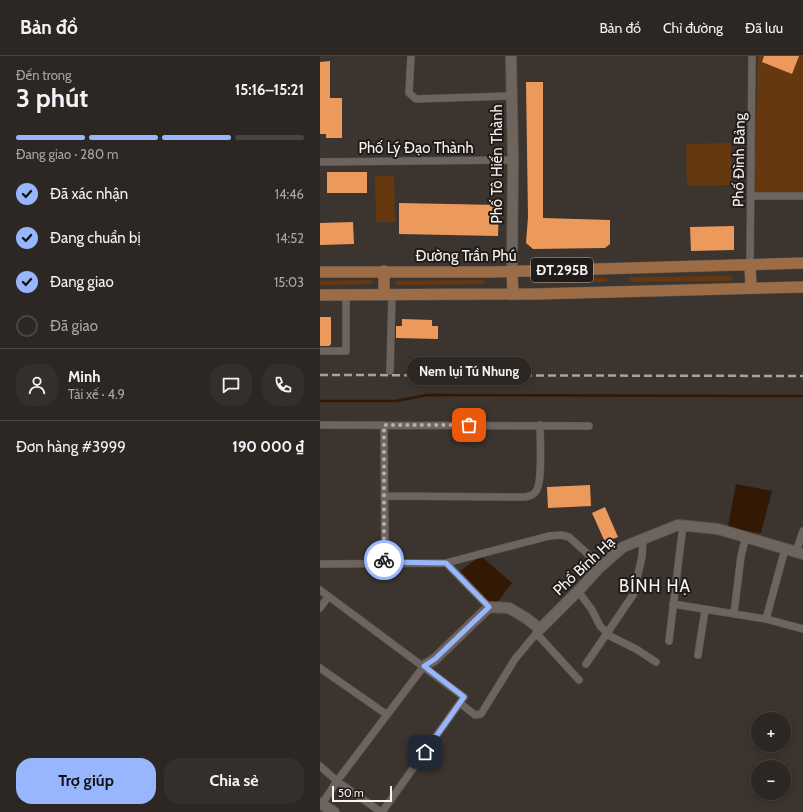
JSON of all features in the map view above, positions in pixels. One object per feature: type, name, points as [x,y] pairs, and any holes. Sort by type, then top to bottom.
[{"type":"main road","name":"Đường Trần Phú","points":[[320,272],[512,271],[803,263]]},
{"type":"main road","points":[[750,264],[751,288]]},
{"type":"main road","points":[[384,271],[388,294]]},
{"type":"main road","points":[[512,271],[513,294]]},
{"type":"main road","name":"ĐT.295B","points":[[320,295],[513,294],[803,287]]},
{"type":"street","points":[[411,56],[410,93],[416,99],[512,96]]},
{"type":"street","name":"Phố Tô Hiến Thành","points":[[511,56],[513,160],[512,271]]},
{"type":"street","name":"Phố Đình Bảng","points":[[750,264],[752,196],[752,56]]},
{"type":"street","name":"Phố Lý Đạo Thành","points":[[320,162],[513,160]]},
{"type":"street","points":[[752,196],[803,196]]},
{"type":"street","points":[[388,294],[390,371]]},
{"type":"street","points":[[320,351],[346,351],[346,295]]},
{"type":"street","points":[[320,425],[589,426]]},
{"type":"street","points":[[384,425],[384,562]]},
{"type":"street","points":[[384,496],[531,496],[537,491],[540,481],[540,425]]},
{"type":"street","name":"Phố Bính Hạ","points":[[538,631],[601,566],[623,547],[678,525],[718,529],[785,550],[800,553]]},
{"type":"street","points":[[669,641],[683,525]]},
{"type":"street","points":[[800,553],[803,531]]},
{"type":"street","points":[[320,564],[384,562],[446,563],[549,536],[561,535],[569,537],[601,566]]},
{"type":"street","points":[[586,664],[633,595],[642,557],[643,538]]},
{"type":"street","points":[[734,613],[741,556],[746,538]]},
{"type":"street","points":[[766,619],[785,550]]},
{"type":"street","points":[[446,563],[489,607],[509,608],[526,618],[579,680]]},
{"type":"street","points":[[320,590],[464,697],[381,812],[336,781],[320,766]]},
{"type":"street","points":[[578,591],[592,610],[600,626],[607,633],[656,662]]},
{"type":"street","points":[[320,608],[328,597]]},
{"type":"street","points":[[673,604],[766,619],[803,629]]},
{"type":"street","points":[[334,812],[321,803],[386,714],[424,666],[435,659],[489,607]]},
{"type":"street","points":[[698,655],[705,610]]},
{"type":"street","points":[[460,703],[475,715],[480,715],[515,659],[538,631]]},
{"type":"street","points":[[320,668],[386,714]]},
{"type":"shaded area","points":[[758,56],[803,56],[803,192],[754,193]]},
{"type":"shaded area","points":[[731,143],[732,185],[687,186],[686,144]]},
{"type":"shaded area","points":[[375,176],[394,176],[395,222],[376,222]]},
{"type":"shaded area","points":[[730,276],[733,279],[729,281],[630,282],[629,277]]},
{"type":"shaded area","points":[[543,278],[607,278],[608,282],[543,283],[540,280]]},
{"type":"shaded area","points":[[371,280],[373,282],[370,284],[320,285],[320,281]]},
{"type":"shaded area","points":[[484,280],[485,282],[483,284],[394,284],[396,281]]},
{"type":"shaded area","points":[[736,484],[772,491],[761,533],[735,530],[728,527]]},
{"type":"shaded area","points":[[481,556],[512,583],[499,600],[494,603],[487,600],[460,571]]},
{"type":"building","points":[[764,56],[799,56],[792,74],[762,62]]},
{"type":"building","points":[[330,61],[330,98],[342,98],[342,138],[326,138],[326,134],[320,134],[320,62]]},
{"type":"building","points":[[526,82],[543,82],[543,218],[610,220],[610,244],[605,248],[533,249],[526,243],[528,217]]},
{"type":"building","points":[[327,172],[367,172],[367,193],[327,193]]},
{"type":"building","points":[[399,203],[499,205],[498,236],[399,234]]},
{"type":"building","points":[[353,222],[354,244],[320,245],[320,223]]},
{"type":"building","points":[[734,226],[734,250],[691,251],[690,227]]},
{"type":"building","points":[[320,317],[331,317],[331,344],[329,346],[320,346]]},
{"type":"building","points":[[402,319],[432,320],[432,326],[438,326],[438,339],[396,338],[396,326],[402,326]]},
{"type":"building","points":[[590,485],[591,506],[548,508],[547,487]]},
{"type":"building","points":[[605,507],[618,537],[605,542],[592,513]]},
{"type":"waterway","points":[[320,401],[396,401],[427,395],[803,396]]},
{"type":"railway","points":[[320,375],[803,376]]},
{"type":"way so far","points":[[384,560],[384,425],[469,425]]},
{"type":"place","name":"Nem lụi Tú Nhung","points":[[469,425]]},
{"type":"district","name":"BÍNH HẠ","points":[[655,586]]},
{"type":"route","points":[[384,560],[384,562],[446,563],[489,607],[435,659],[424,666],[464,697],[425,752]]}]
